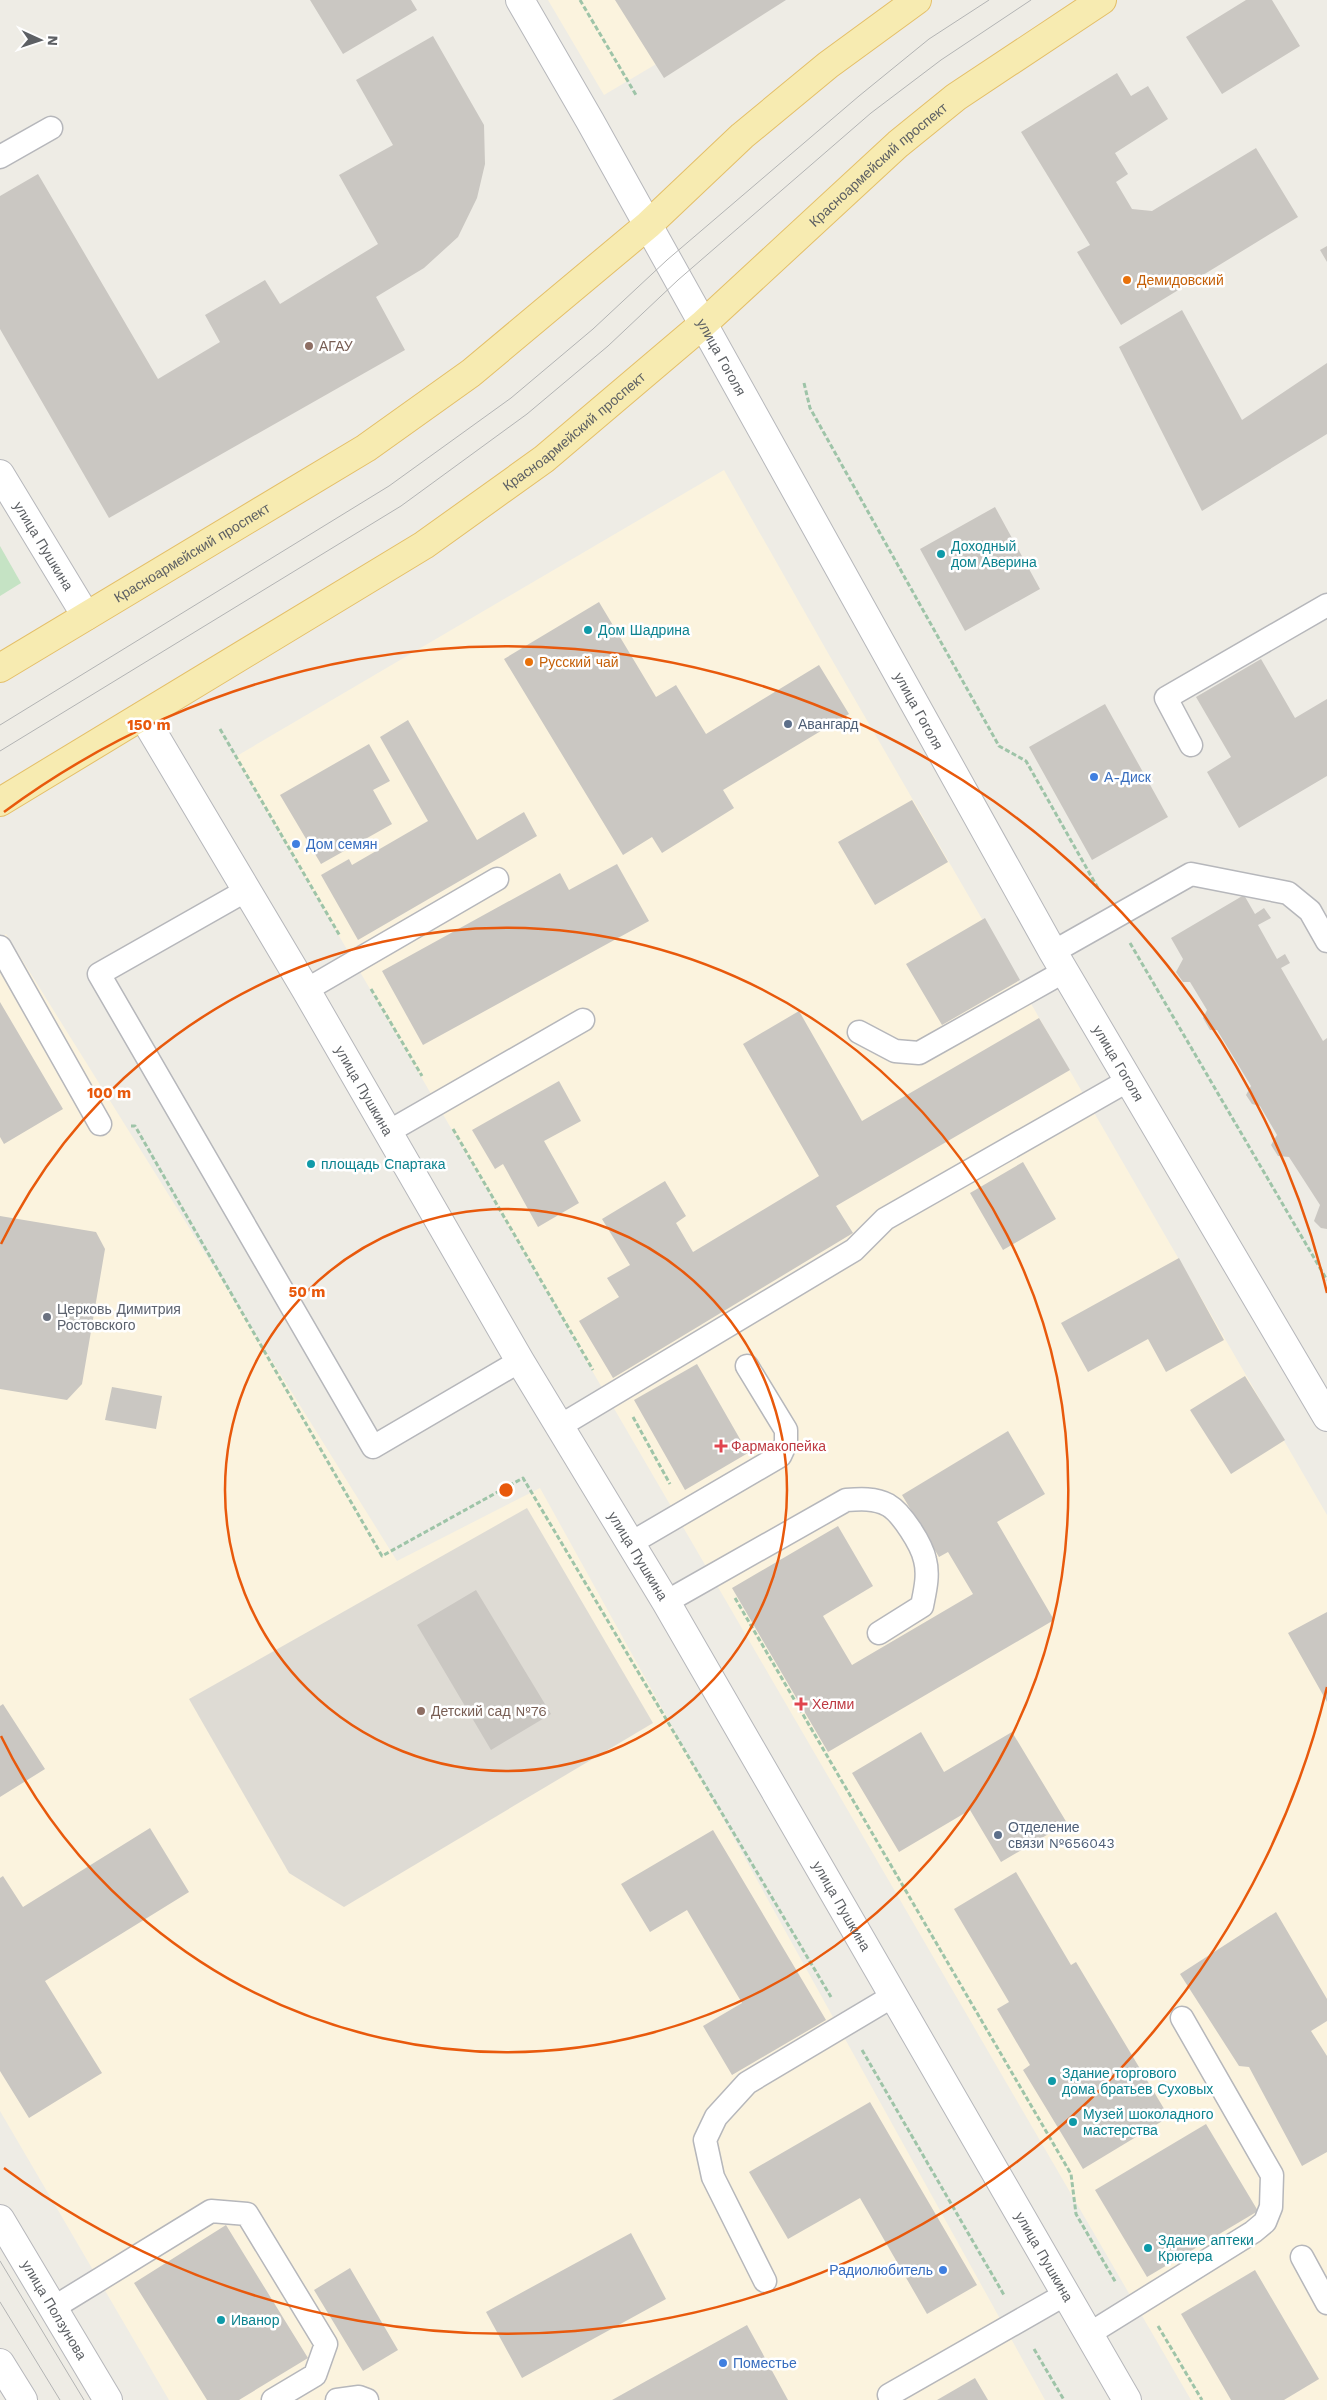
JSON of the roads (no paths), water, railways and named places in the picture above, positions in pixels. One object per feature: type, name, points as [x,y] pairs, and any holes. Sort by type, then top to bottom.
[{"type":"main road","name":"Красноармейский проспект","points":[[0,668],[366,448],[471,372],[648,225],[742,136],[828,65],[917,0]]},
{"type":"main road","name":"Красноармейский проспект","points":[[0,802],[424,545],[544,459],[702,325],[898,144],[956,97],[1102,0]]},
{"type":"street","name":"улица Гоголя","points":[[520,0],[648,225],[702,325],[762,427],[1059,961],[1327,1417]]},
{"type":"street","name":"улица Пушкина","points":[[0,474],[86,616]]},
{"type":"street","name":"улица Пушкина","points":[[143,716],[306,990],[520,1360],[666,1602],[1127,2400]]},
{"type":"street","name":"улица Ползунова","points":[[0,2219],[108,2400]]},
{"type":"street","points":[[0,2363],[22,2400]]},
{"type":"lane","points":[[0,157],[51,128]]},
{"type":"lane","points":[[1191,745],[1166,698],[1327,605]]},
{"type":"lane","points":[[858,1032],[895,1051],[919,1054],[1059,961],[1115,917],[1191,874],[1288,893],[1310,911],[1327,941]]},
{"type":"lane","points":[[306,990],[497,879]]},
{"type":"lane","points":[[247,890],[99,974],[373,1447],[520,1360]]},
{"type":"lane","points":[[0,947],[100,1124]]},
{"type":"lane","points":[[388,1132],[583,1020]]},
{"type":"lane","points":[[560,1426],[854,1250],[885,1219],[1129,1080]]},
{"type":"lane","points":[[630,1543],[780,1456],[786,1443],[786,1430],[747,1366]]},
{"type":"lane","points":[[666,1602],[846,1500],[865,1498],[889,1506],[907,1524],[925,1559],[927,1584],[922,1606],[879,1633]]},
{"type":"lane","points":[[765,2281],[713,2177],[704,2140],[716,2117],[747,2083],[893,1996]]},
{"type":"lane","points":[[1089,2334],[1253,2232],[1265,2222],[1271,2207],[1272,2175],[1182,2018]]},
{"type":"lane","points":[[53,2308],[211,2211],[248,2214],[326,2344],[315,2374],[273,2400]]},
{"type":"lane","points":[[1302,2257],[1327,2303]]},
{"type":"lane","points":[[889,2395],[1066,2294]]},
{"type":"lane","points":[[336,2400],[360,2397],[367,2400]]},
{"type":"tram line","points":[[0,725],[389,486],[511,398],[593,329],[667,260],[859,96],[929,39],[989,0]]},
{"type":"tram line","points":[[0,751],[401,506],[527,414],[608,346],[678,280],[871,113],[941,60],[1031,0]]},
{"type":"tram line","points":[[0,2261],[84,2400]]},
{"type":"tram line","points":[[0,2302],[60,2400]]},
{"type":"place","name":"Демидовский","points":[[1127,280]]},
{"type":"place","name":"АГАУ","points":[[309,346]]},
{"type":"place","name":"Доходный дом Аверина","points":[[941,554]]},
{"type":"place","name":"Дом Шадрина","points":[[588,630]]},
{"type":"place","name":"Русский чай","points":[[529,662]]},
{"type":"place","name":"Авангард","points":[[788,724]]},
{"type":"place","name":"А-Диск","points":[[1094,777]]},
{"type":"place","name":"Дом семян","points":[[296,844]]},
{"type":"place","name":"площадь Спартака","points":[[311,1164]]},
{"type":"place","name":"Церковь Димитрия Ростовского","points":[[47,1317]]},
{"type":"place","name":"Фармакопейка","points":[[721,1446]]},
{"type":"place","name":"Хелми","points":[[801,1704]]},
{"type":"place","name":"Детский сад №76","points":[[421,1711]]},
{"type":"place","name":"Отделение связи №656043","points":[[998,1835]]},
{"type":"place","name":"Здание торгового дома братьев Суховых","points":[[1052,2081]]},
{"type":"place","name":"Музей шоколадного мастерства","points":[[1073,2122]]},
{"type":"place","name":"Здание аптеки Крюгера","points":[[1148,2248]]},
{"type":"place","name":"Радиолюбитель","points":[[943,2270]]},
{"type":"place","name":"Иванор","points":[[221,2320]]},
{"type":"place","name":"Поместье","points":[[723,2363]]}]
